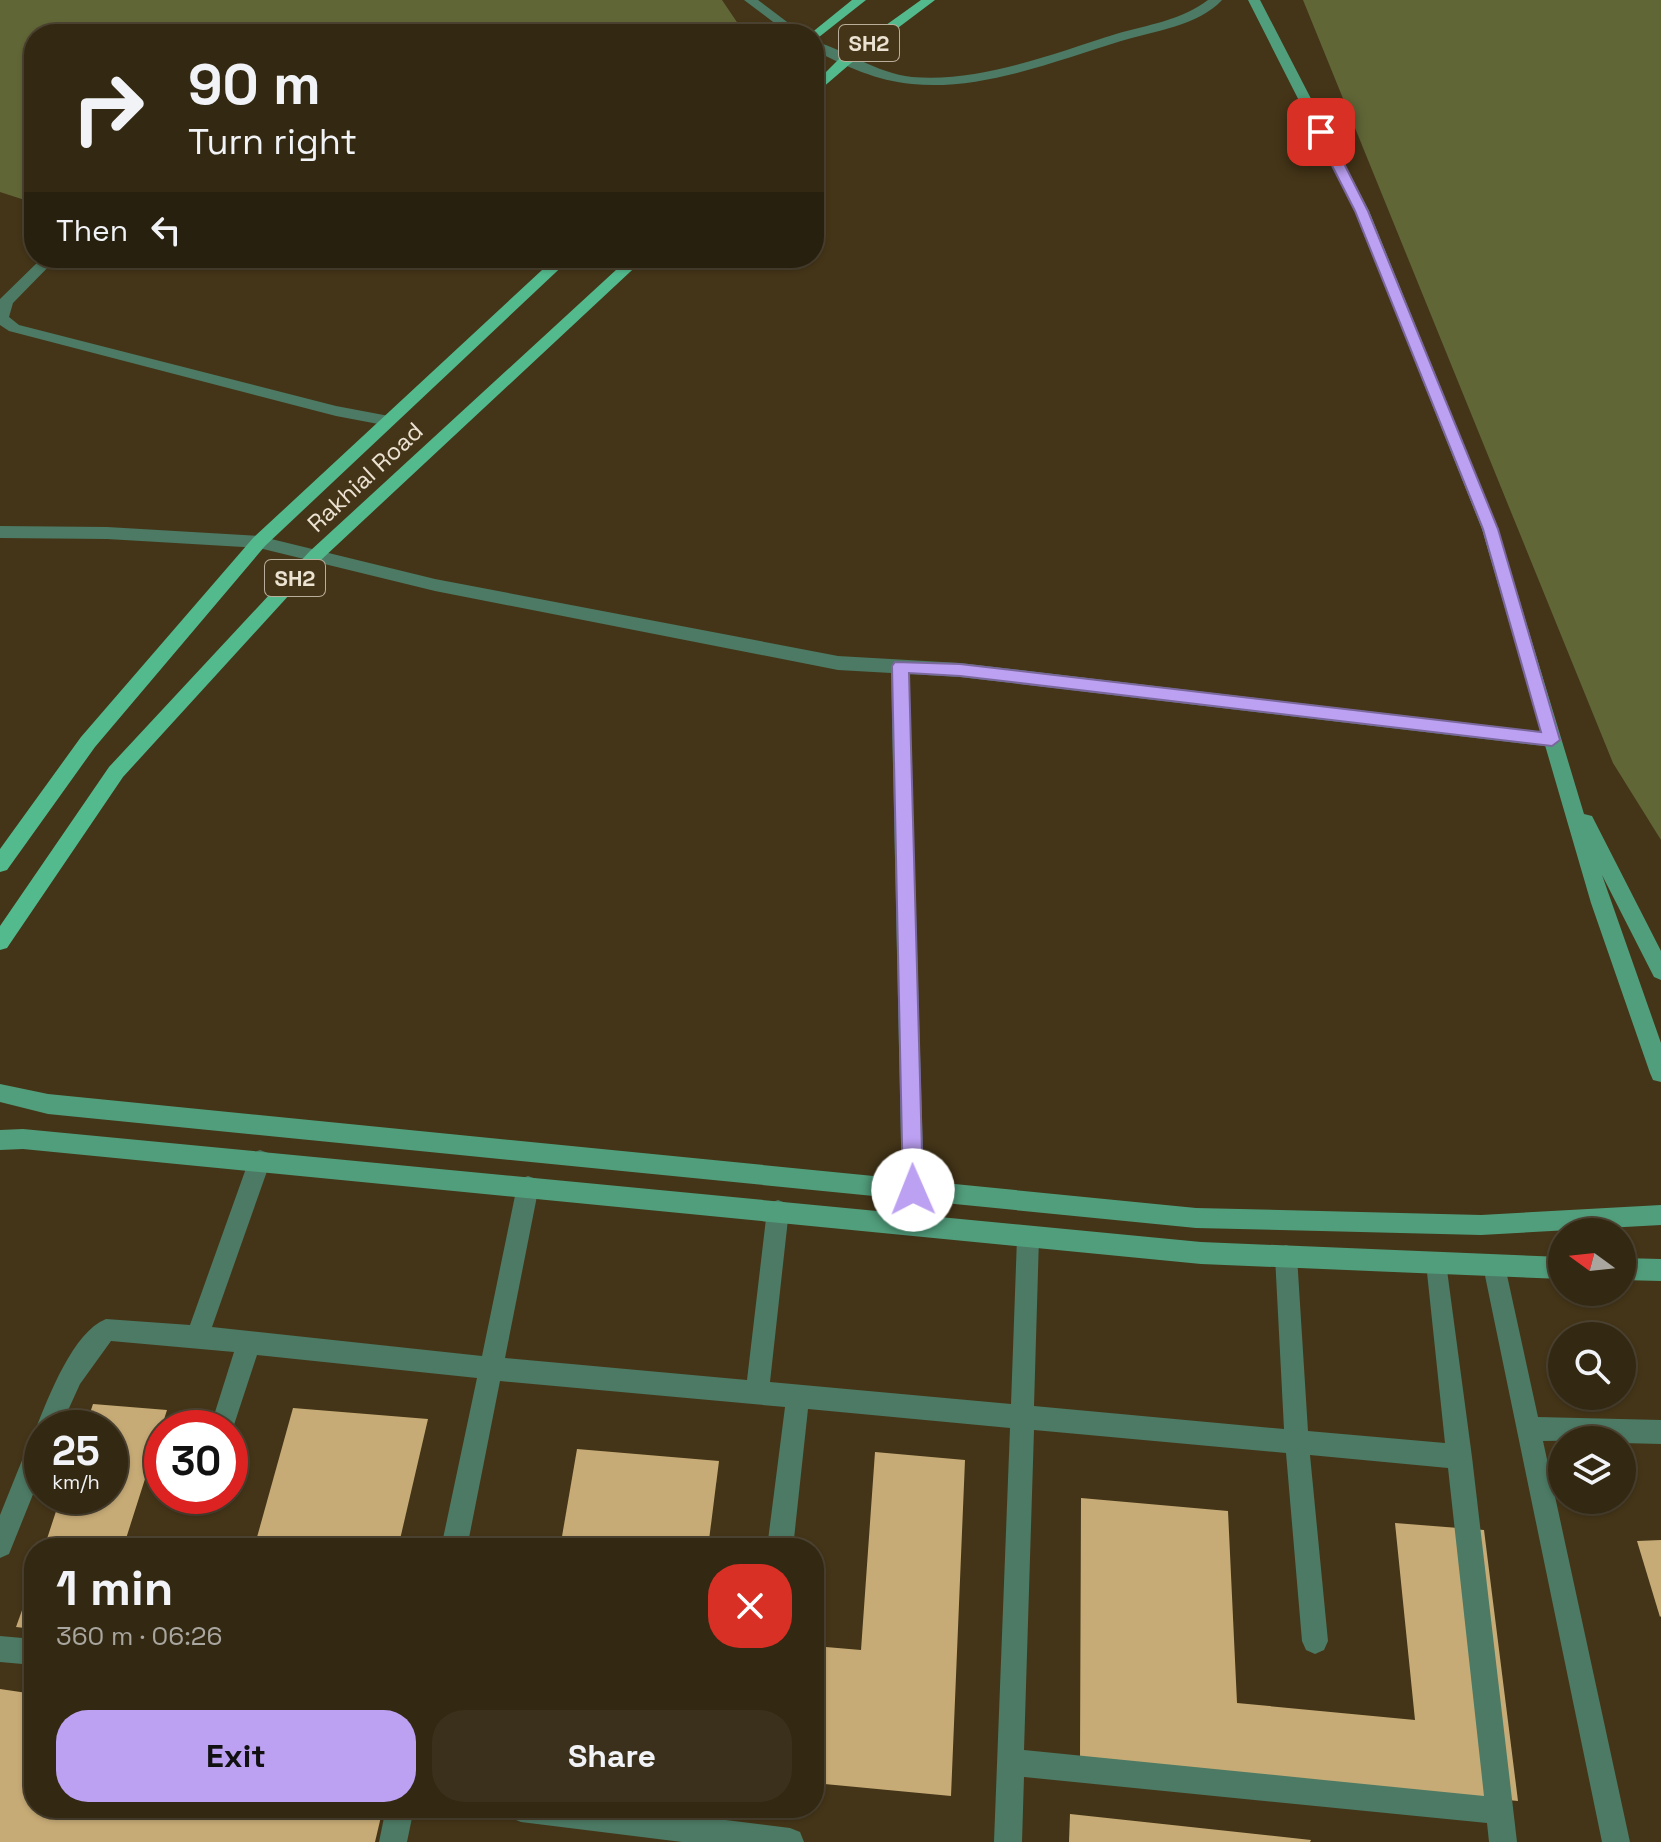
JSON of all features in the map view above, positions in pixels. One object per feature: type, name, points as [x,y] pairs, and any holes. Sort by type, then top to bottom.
[{"type":"main road","name":"SH2","points":[[824,29],[860,0]]},
{"type":"main road","name":"SH2","points":[[824,81],[845,61],[929,0]]},
{"type":"main road","points":[[1254,0],[1362,211],[1490,529],[1601,903],[1661,1073]]},
{"type":"main road","name":"Rakhial Road","points":[[0,864],[88,742],[259,542],[553,268]]},
{"type":"main road","name":"Rakhial Road","points":[[0,942],[116,772],[316,555],[627,268]]},
{"type":"main road","points":[[1564,783],[1625,895],[1661,971]]},
{"type":"main road","points":[[0,1093],[48,1104],[1196,1218],[1481,1225],[1661,1215]]},
{"type":"main road","points":[[0,1140],[23,1139],[260,1160],[778,1210],[1028,1238],[1286,1256],[1548,1268]]},
{"type":"main road","points":[[1636,1269],[1661,1270]]},
{"type":"street","points":[[750,0],[783,24]]},
{"type":"street","points":[[824,50],[884,75],[928,81],[1028,65],[1148,29],[1206,8],[1216,0]]},
{"type":"street","points":[[40,268],[6,301],[1,319],[14,328],[322,408],[389,421]]},
{"type":"street","points":[[0,532],[107,533],[259,542],[435,585],[838,663],[960,670],[1552,740]]},
{"type":"street","points":[[900,666],[913,1190]]},
{"type":"street","points":[[197,1337],[260,1160]]},
{"type":"street","points":[[456,1538],[528,1186]]},
{"type":"street","points":[[757,1392],[778,1210]]},
{"type":"street","points":[[1008,1842],[1028,1238]]},
{"type":"street","points":[[1286,1256],[1297,1442],[1315,1641]]},
{"type":"street","points":[[1437,1263],[1503,1842]]},
{"type":"street","points":[[1494,1266],[1616,1842]]},
{"type":"street","points":[[55,1410],[86,1350],[106,1330],[1460,1457]]},
{"type":"street","points":[[228,1410],[249,1343]]},
{"type":"street","points":[[781,1538],[798,1395]]},
{"type":"street","points":[[1528,1429],[1661,1432]]},
{"type":"street","points":[[0,1545],[24,1486]]},
{"type":"street","points":[[0,1649],[24,1651]]},
{"type":"street","points":[[1011,1762],[1499,1811]]},
{"type":"street","points":[[393,1842],[398,1818]]},
{"type":"street","points":[[600,1818],[790,1842]]},
{"type":"green space","points":[[0,0],[722,0],[738,24],[24,24],[24,200],[0,192]]},
{"type":"green space","points":[[1303,0],[1661,0],[1661,840],[1613,763]]},
{"type":"building","points":[[93,1404],[167,1410],[144,1410],[144,1482],[126,1538],[47,1538],[55,1514],[128,1514],[128,1410],[91,1410]]},
{"type":"building","points":[[293,1408],[428,1419],[400,1538],[257,1538]]},
{"type":"building","points":[[577,1449],[719,1461],[709,1538],[562,1538]]},
{"type":"building","points":[[875,1452],[965,1460],[951,1796],[824,1784],[824,1647],[861,1650]]},
{"type":"building","points":[[1081,1498],[1228,1511],[1237,1703],[1415,1720],[1395,1523],[1484,1530],[1518,1801],[1080,1759]]},
{"type":"building","points":[[1661,1540],[1661,1616],[1660,1617],[1637,1541]]},
{"type":"building","points":[[24,1605],[24,1628],[16,1627]]},
{"type":"building","points":[[0,1689],[24,1693],[24,1818],[381,1818],[375,1842],[0,1842]]},
{"type":"building","points":[[1070,1814],[1311,1840],[1069,1842]]},
{"type":"route","points":[[913,1190],[900,666],[960,670],[1552,740],[1490,529],[1362,211],[1321,132]]}]
